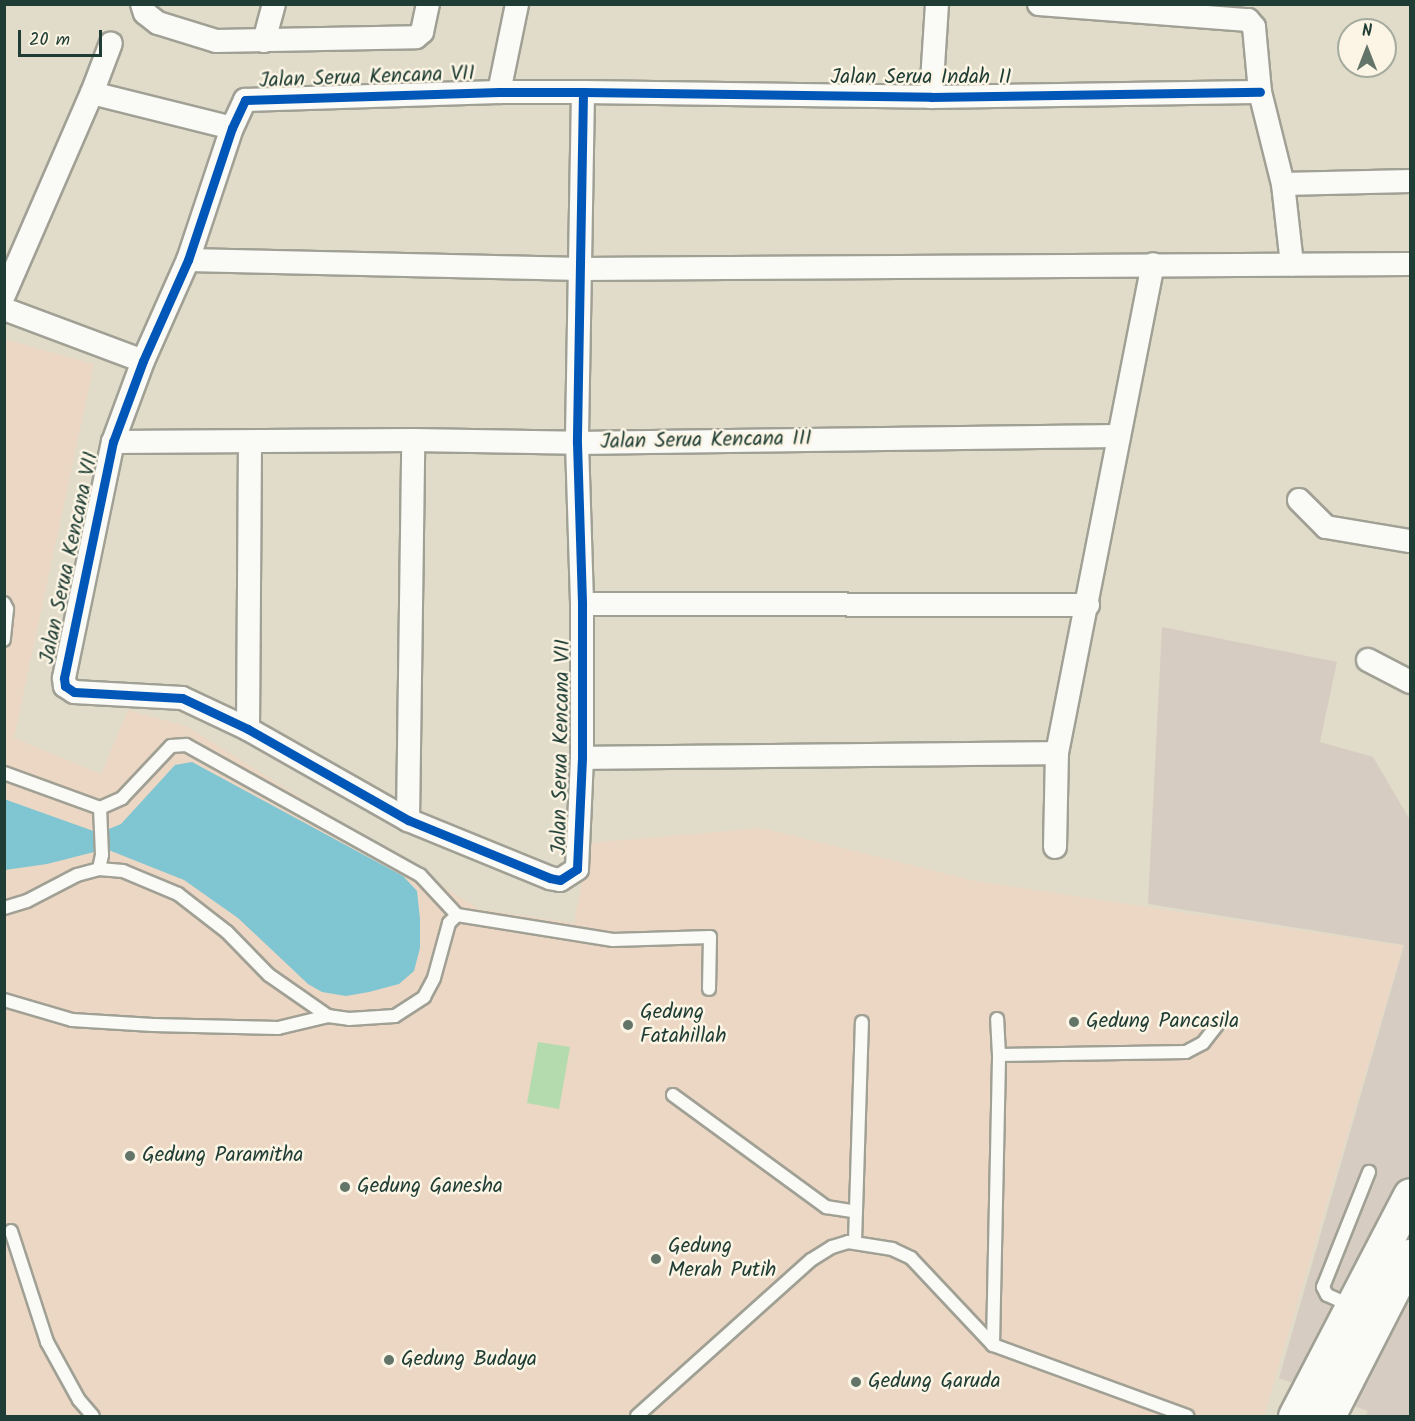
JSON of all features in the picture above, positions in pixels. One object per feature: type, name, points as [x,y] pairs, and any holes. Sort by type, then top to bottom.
[{"type":"highway","points":[[1295,1416],[1410,1195]]},
{"type":"highway","points":[[1328,1416],[1410,1256]]},
{"type":"street","points":[[264,41],[274,4]]},
{"type":"street","points":[[144,9],[158,23],[204,39],[264,41],[416,37],[422,32],[428,4]]},
{"type":"street","points":[[498,92],[517,4]]},
{"type":"street","points":[[931,97],[937,4]]},
{"type":"street","points":[[1039,4],[1248,20],[1254,27],[1260,92],[1283,184],[1292,264]]},
{"type":"street","points":[[4,295],[93,93],[111,43]]},
{"type":"street","name":"Jalan Serua Kencana VII","points":[[498,92],[583,92],[577,442],[582,604],[582,758],[578,869],[560,880],[408,820],[248,729],[182,698],[74,692],[65,686],[64,678],[112,442],[143,361],[188,260],[232,128],[245,100],[498,92]]},
{"type":"street","name":"Jalan Serua Indah II","points":[[583,92],[931,97],[1260,92]]},
{"type":"street","points":[[93,93],[232,128]]},
{"type":"street","points":[[1283,184],[1410,181]]},
{"type":"street","points":[[188,260],[581,269],[1410,264]]},
{"type":"street","points":[[1055,846],[1057,753],[1088,605],[1153,264]]},
{"type":"street","points":[[4,309],[143,361]]},
{"type":"street","name":"Jalan Serua Kencana III","points":[[112,442],[413,440],[577,442],[1119,436]]},
{"type":"street","points":[[408,820],[413,440]]},
{"type":"street","points":[[248,729],[250,442]]},
{"type":"street","points":[[1299,500],[1326,527],[1410,541]]},
{"type":"street","points":[[582,604],[1088,605]]},
{"type":"street","points":[[1368,660],[1410,682]]},
{"type":"street","points":[[582,758],[1057,753]]},
{"type":"lane","points":[[4,603],[7,609],[4,639]]},
{"type":"lane","points":[[4,773],[100,808],[122,798],[171,746],[186,745],[420,875],[457,915],[614,940],[710,937],[709,989]]},
{"type":"lane","points":[[99,869],[102,855],[100,808]]},
{"type":"lane","points":[[4,908],[27,901],[77,874],[99,869],[123,871],[177,894],[227,932],[269,975],[327,1016]]},
{"type":"lane","points":[[4,1000],[72,1020],[153,1025],[278,1028],[327,1016],[349,1019],[395,1016],[424,997],[434,978],[449,923],[457,915]]},
{"type":"lane","points":[[993,1345],[999,1055],[997,1019]]},
{"type":"lane","points":[[855,1242],[862,1022]]},
{"type":"lane","points":[[999,1055],[1186,1052],[1203,1043],[1218,1023]]},
{"type":"lane","points":[[673,1095],[826,1207],[856,1212]]},
{"type":"lane","points":[[1352,1306],[1327,1295],[1323,1287],[1369,1172]]},
{"type":"lane","points":[[11,1231],[47,1342],[79,1400],[93,1416]]},
{"type":"lane","points":[[637,1416],[811,1260],[832,1247],[855,1242],[892,1249],[911,1258],[993,1345],[1187,1416]]},
{"type":"shaded area","points":[[4,339],[94,364],[14,738],[101,774],[128,710],[186,726],[479,909],[574,923],[589,843],[762,828],[976,881],[1403,946],[1264,1416],[5,1416]]},
{"type":"shaded area","points":[[1162,627],[1337,662],[1320,742],[1373,757],[1410,820],[1410,1416],[1366,1416],[1368,1411],[1279,1378],[1404,945],[1148,904]]},
{"type":"green space","points":[[538,1042],[570,1047],[559,1109],[527,1103]]},
{"type":"water","points":[[192,762],[403,876],[417,891],[420,948],[414,971],[399,984],[369,992],[346,996],[322,992],[308,984],[238,918],[184,880],[106,849],[47,864],[5,870],[4,799],[99,833],[121,824],[175,765]]},
{"type":"cycle path","points":[[583,92],[577,443],[582,604],[582,758],[577,869],[560,880],[550,878],[408,820],[248,729],[182,698],[74,692],[65,686],[64,678],[113,442],[143,361],[188,260],[232,128],[245,100],[499,92],[583,92],[931,97],[1260,92]]},
{"type":"place","name":"Gedung Pancasila","points":[[1074,1022]]},
{"type":"place","name":"Gedung Fatahillah","points":[[628,1025]]},
{"type":"place","name":"Gedung Paramitha","points":[[130,1156]]},
{"type":"place","name":"Gedung Ganesha","points":[[345,1187]]},
{"type":"place","name":"Gedung Merah Putih","points":[[656,1259]]},
{"type":"place","name":"Gedung Budaya","points":[[389,1360]]},
{"type":"place","name":"Gedung Garuda","points":[[856,1382]]}]
